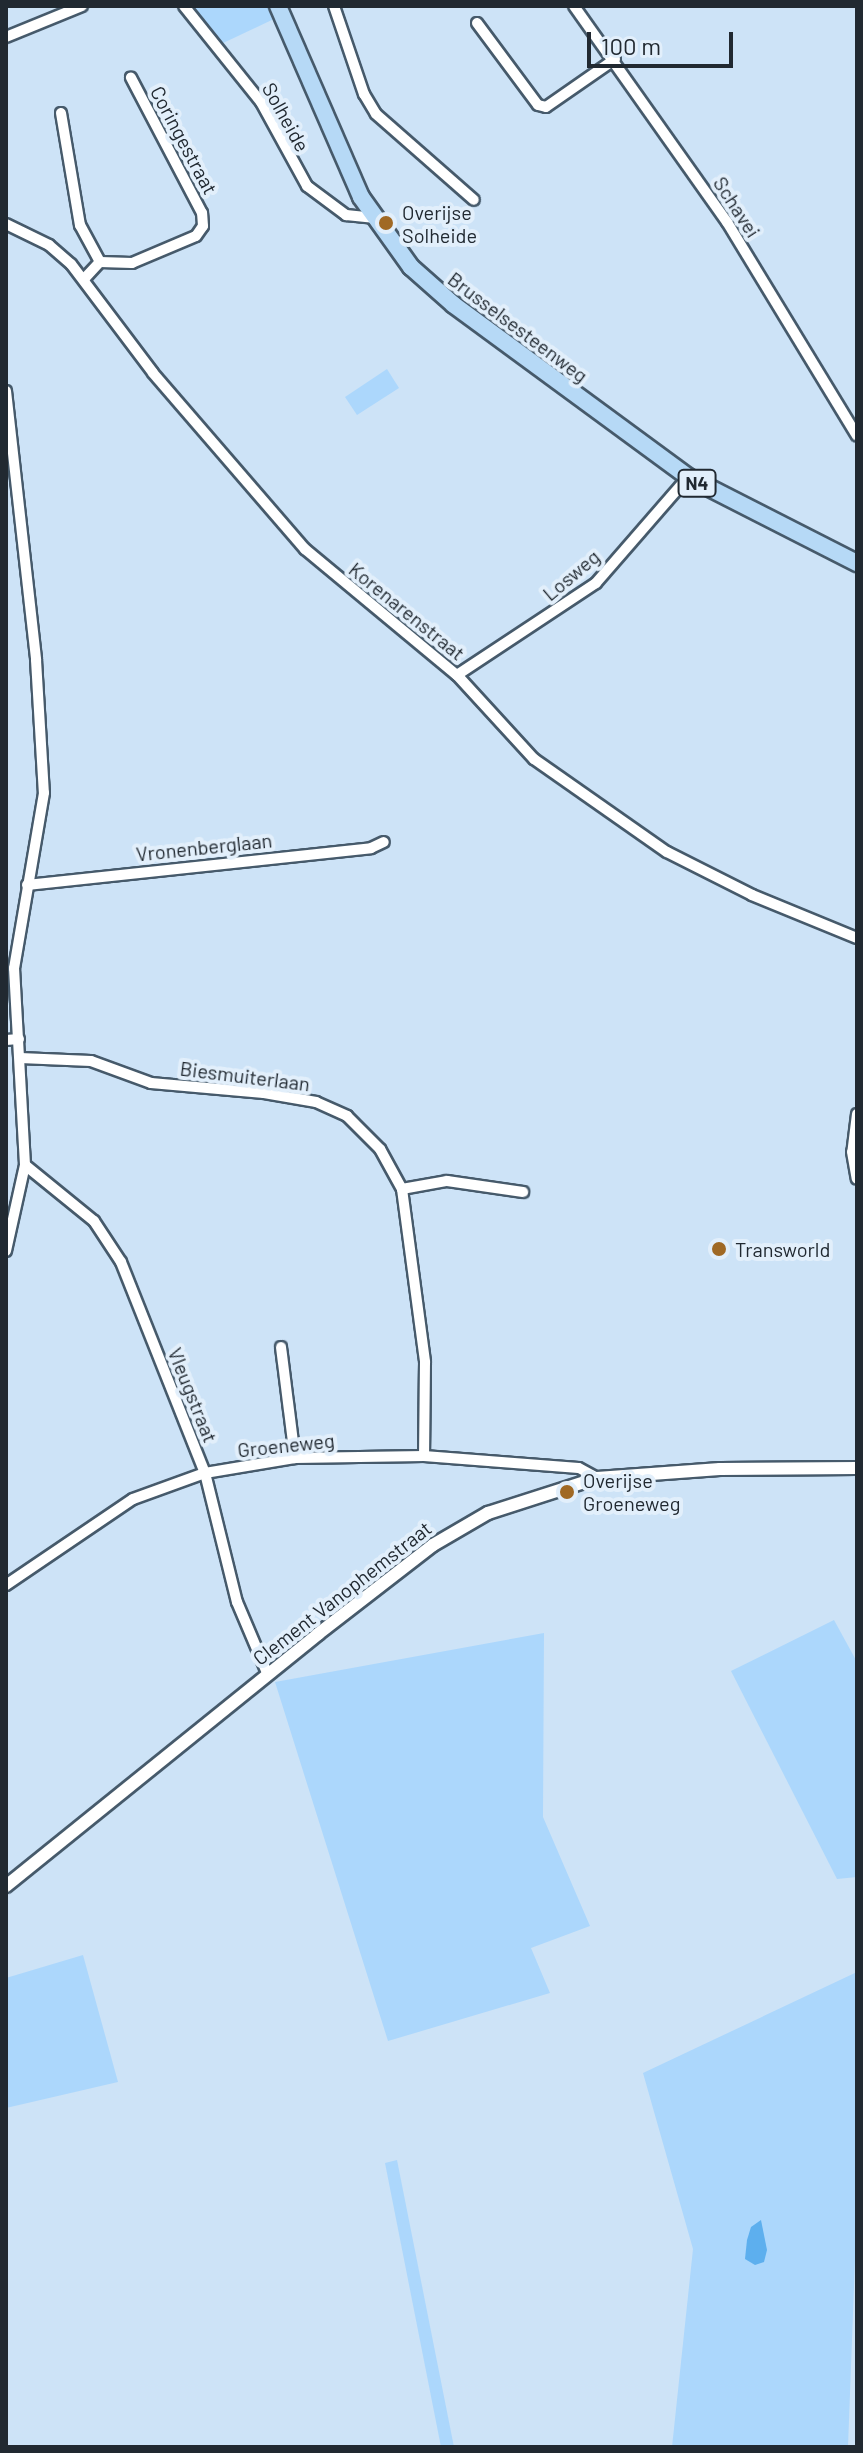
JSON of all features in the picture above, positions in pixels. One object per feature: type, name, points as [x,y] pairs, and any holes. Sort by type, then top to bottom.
[{"type":"main road","name":"Brusselsesteenweg","points":[[278,6],[373,218],[411,267],[454,305],[688,477],[857,563]]},
{"type":"street","points":[[6,37],[82,6]]},
{"type":"street","name":"Solheide","points":[[184,6],[261,102],[307,186],[346,215],[373,218]]},
{"type":"street","points":[[334,6],[364,94],[376,114],[474,200]]},
{"type":"street","name":"Schavei","points":[[574,6],[615,59],[727,222],[857,436]]},
{"type":"street","points":[[477,23],[538,105],[546,107],[615,59]]},
{"type":"street","name":"Coringestraat","points":[[100,262],[132,263],[196,236],[203,226],[202,213],[131,78]]},
{"type":"street","points":[[61,113],[80,225],[100,262],[84,279]]},
{"type":"street","name":"Korenarenstraat","points":[[6,224],[49,245],[84,279],[153,373],[305,549],[457,675],[534,759],[616,821],[752,895],[857,938]]},
{"type":"street","points":[[6,391],[43,764],[39,828],[11,980],[19,1039],[25,1165],[6,1251]]},
{"type":"street","name":"Losweg","points":[[457,675],[596,583],[688,477]]},
{"type":"street","name":"Vronenberglaan","points":[[27,885],[371,848],[384,842]]},
{"type":"street","points":[[6,1040],[19,1039]]},
{"type":"street","name":"Biesmuiterlaan","points":[[20,1058],[91,1061],[151,1083],[316,1102],[347,1116],[380,1149],[402,1189],[425,1362],[424,1456]]},
{"type":"street","points":[[857,1116],[857,1125]]},
{"type":"street","points":[[857,1116],[854,1163],[857,1179]]},
{"type":"street","points":[[854,1163],[857,1137]]},
{"type":"street","name":"Vleugstraat","points":[[25,1165],[94,1221],[121,1262],[205,1473],[237,1602],[268,1675]]},
{"type":"street","points":[[402,1189],[447,1181],[523,1192]]},
{"type":"street","points":[[281,1347],[295,1458]]},
{"type":"street","name":"Groeneweg","points":[[6,1585],[133,1499],[205,1473],[295,1458],[424,1456],[579,1468],[597,1478]]},
{"type":"street","name":"Clement Vanophemstraat","points":[[6,1886],[268,1675],[460,1529],[545,1491],[597,1478],[706,1469],[857,1468]]},
{"type":"shaded area","points":[[187,6],[270,6],[276,18],[221,44]]},
{"type":"shaded area","points":[[387,369],[399,388],[357,415],[345,397]]},
{"type":"shaded area","points":[[834,1620],[857,1662],[857,1877],[837,1879],[731,1671]]},
{"type":"shaded area","points":[[544,1633],[543,1817],[590,1926],[531,1948],[550,1993],[388,2041],[275,1682]]},
{"type":"shaded area","points":[[83,1955],[118,2082],[6,2108],[6,1978]]},
{"type":"shaded area","points":[[857,1972],[857,2206],[848,2447],[672,2447],[693,2249],[643,2073]]},
{"type":"shaded area","points":[[397,2160],[454,2447],[441,2447],[385,2163]]},
{"type":"water","points":[[761,2220],[767,2250],[764,2262],[755,2265],[745,2259],[747,2240],[751,2227]]},
{"type":"place","name":"Overijse Solheide","points":[[386,223]]},
{"type":"place","name":"Transworld","points":[[719,1249]]},
{"type":"place","name":"Overijse Groeneweg","points":[[567,1492]]}]
